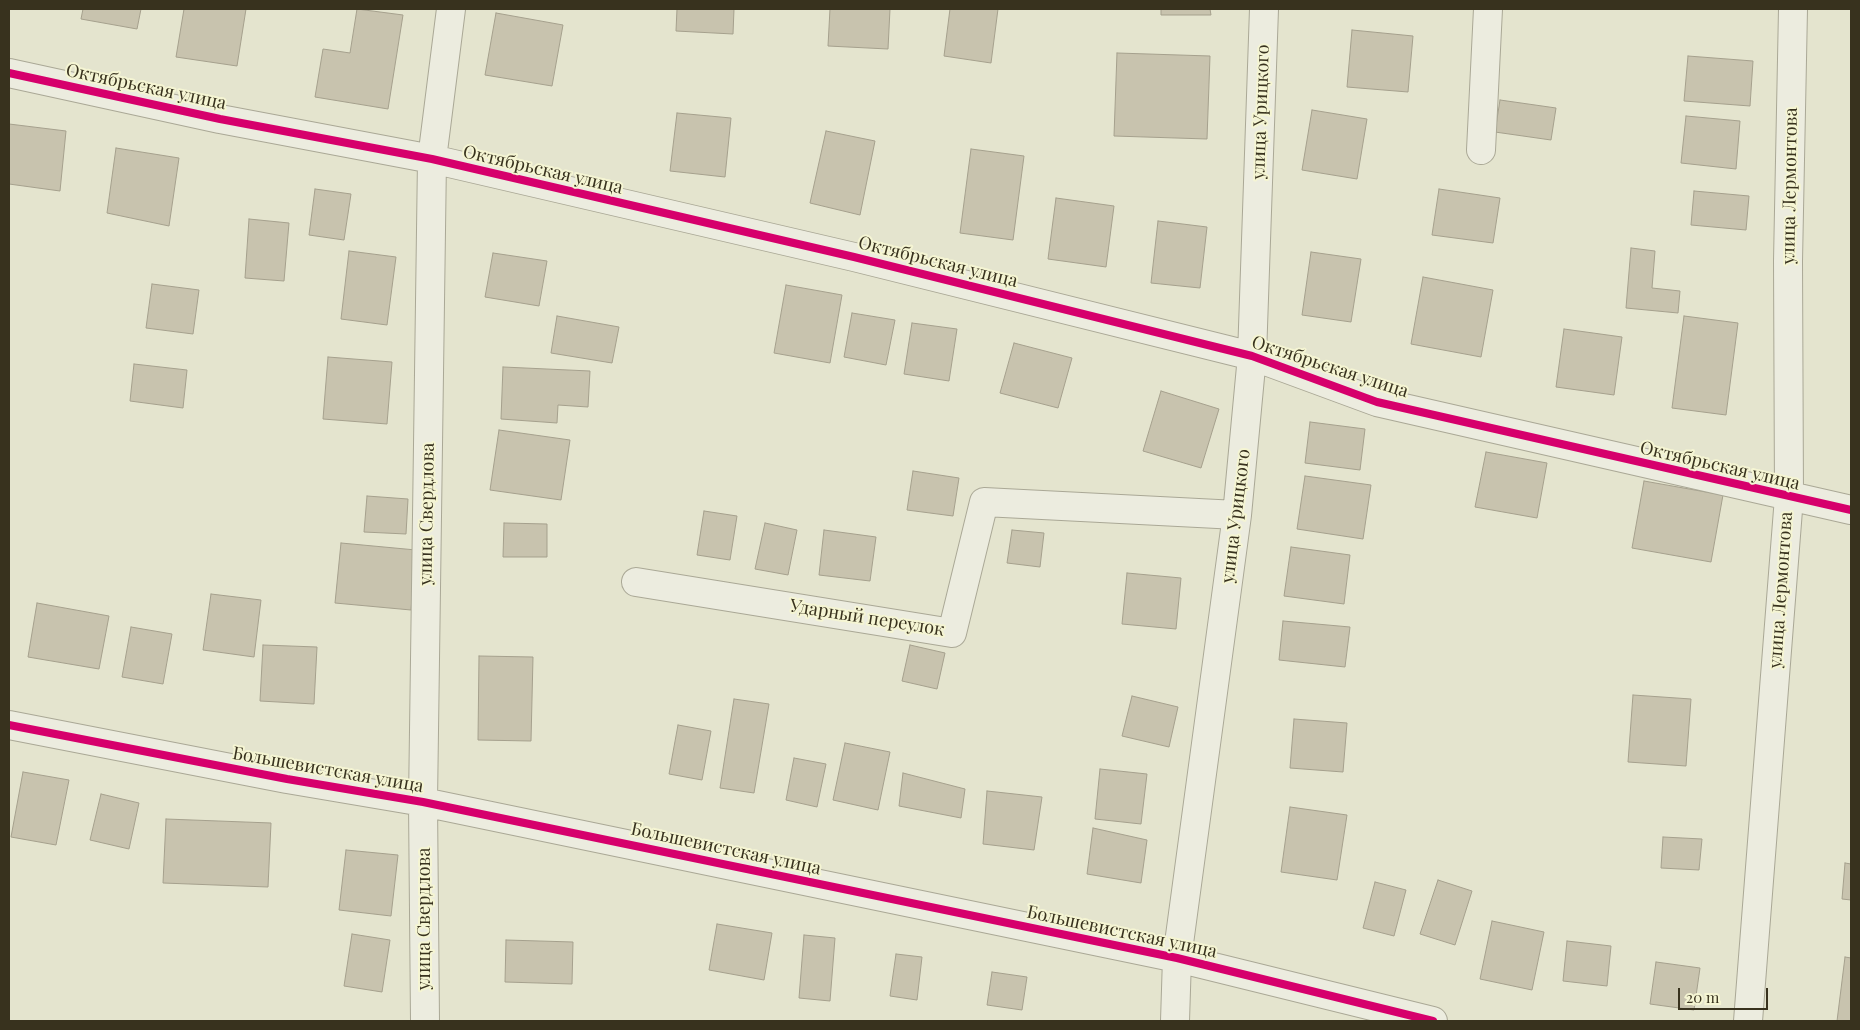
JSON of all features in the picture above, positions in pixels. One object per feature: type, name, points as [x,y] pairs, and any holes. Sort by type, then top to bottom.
[{"type":"street","name":"улица Свердлова","points":[[425,1021],[423,802],[432,159],[451,9]]},
{"type":"street","name":"улица Урицкого","points":[[1175,1021],[1177,958],[1238,515],[1252,356],[1264,9]]},
{"type":"street","points":[[1481,150],[1488,9]]},
{"type":"street","name":"улица Лермонтова","points":[[1748,1021],[1789,497],[1788,261],[1793,9]]},
{"type":"street","name":"Октябрьская улица","points":[[9,73],[220,119],[432,159],[854,257],[1252,356],[1377,402],[1851,510]]},
{"type":"street","name":"Ударный переулок","points":[[636,582],[952,633],[984,502],[1238,515]]},
{"type":"street","name":"Большевистская улица","points":[[9,724],[287,779],[423,802],[1177,958],[1433,1021]]},
{"type":"building","points":[[83,9],[141,9],[137,29],[81,19]]},
{"type":"building","points":[[184,9],[246,9],[237,66],[176,57]]},
{"type":"building","points":[[357,9],[403,15],[388,109],[315,97],[323,49],[350,53]]},
{"type":"building","points":[[677,9],[734,9],[733,34],[676,31]]},
{"type":"building","points":[[830,9],[890,9],[888,49],[828,46]]},
{"type":"building","points":[[950,9],[998,9],[991,63],[944,56]]},
{"type":"building","points":[[1161,9],[1210,9],[1211,15],[1161,15]]},
{"type":"building","points":[[496,13],[563,25],[552,86],[485,75]]},
{"type":"building","points":[[1352,30],[1413,36],[1408,92],[1347,87]]},
{"type":"building","points":[[1117,53],[1210,56],[1207,139],[1114,136]]},
{"type":"building","points":[[1688,56],[1753,61],[1750,106],[1684,101]]},
{"type":"building","points":[[1500,100],[1556,108],[1551,140],[1495,132]]},
{"type":"building","points":[[1312,110],[1367,119],[1357,179],[1302,170]]},
{"type":"building","points":[[677,113],[731,118],[725,177],[670,171]]},
{"type":"building","points":[[1686,116],[1740,121],[1736,169],[1681,163]]},
{"type":"building","points":[[9,124],[66,131],[60,191],[9,184]]},
{"type":"building","points":[[826,131],[875,141],[860,215],[810,203]]},
{"type":"building","points":[[116,148],[179,158],[169,226],[107,213]]},
{"type":"building","points":[[971,149],[1024,156],[1013,240],[960,233]]},
{"type":"building","points":[[315,189],[351,194],[344,240],[309,235]]},
{"type":"building","points":[[1439,189],[1500,198],[1493,243],[1432,235]]},
{"type":"building","points":[[1694,191],[1749,196],[1746,230],[1691,225]]},
{"type":"building","points":[[1056,198],[1114,206],[1106,267],[1048,259]]},
{"type":"building","points":[[249,219],[289,223],[284,281],[245,278]]},
{"type":"building","points":[[1158,221],[1207,227],[1200,288],[1151,283]]},
{"type":"building","points":[[1631,248],[1655,251],[1652,288],[1680,291],[1678,313],[1626,308]]},
{"type":"building","points":[[349,251],[396,257],[387,325],[341,319]]},
{"type":"building","points":[[1311,252],[1361,259],[1351,322],[1302,315]]},
{"type":"building","points":[[493,253],[547,261],[539,306],[485,297]]},
{"type":"building","points":[[1423,277],[1493,290],[1481,357],[1411,344]]},
{"type":"building","points":[[152,284],[199,290],[193,334],[146,328]]},
{"type":"building","points":[[786,285],[842,295],[830,363],[774,353]]},
{"type":"building","points":[[852,313],[895,320],[886,365],[844,357]]},
{"type":"building","points":[[557,316],[619,327],[612,363],[551,353]]},
{"type":"building","points":[[1684,316],[1738,323],[1726,415],[1672,408]]},
{"type":"building","points":[[912,323],[957,329],[949,381],[904,374]]},
{"type":"building","points":[[1564,329],[1622,337],[1614,395],[1556,387]]},
{"type":"building","points":[[1014,343],[1072,358],[1058,408],[1000,393]]},
{"type":"building","points":[[328,357],[392,362],[387,424],[323,419]]},
{"type":"building","points":[[134,364],[187,370],[183,408],[130,401]]},
{"type":"building","points":[[503,367],[590,371],[588,407],[558,405],[557,423],[501,419]]},
{"type":"building","points":[[1161,391],[1219,409],[1201,468],[1143,451]]},
{"type":"building","points":[[1310,422],[1365,429],[1360,470],[1305,463]]},
{"type":"building","points":[[499,430],[570,440],[561,500],[490,490]]},
{"type":"building","points":[[1486,452],[1547,463],[1537,518],[1475,507]]},
{"type":"building","points":[[913,471],[959,478],[953,516],[907,510]]},
{"type":"building","points":[[1305,476],[1371,485],[1363,539],[1297,529]]},
{"type":"building","points":[[1644,481],[1723,495],[1711,562],[1632,548]]},
{"type":"building","points":[[367,496],[408,499],[406,534],[364,532]]},
{"type":"building","points":[[704,511],[737,516],[730,560],[697,555]]},
{"type":"building","points":[[504,523],[547,524],[547,557],[503,557]]},
{"type":"building","points":[[765,523],[797,530],[788,575],[755,569]]},
{"type":"building","points":[[824,530],[876,537],[870,581],[819,575]]},
{"type":"building","points":[[1012,530],[1044,533],[1040,567],[1007,563]]},
{"type":"building","points":[[341,543],[416,550],[411,610],[335,603]]},
{"type":"building","points":[[1291,547],[1350,555],[1344,604],[1284,596]]},
{"type":"building","points":[[1127,573],[1181,578],[1176,629],[1122,624]]},
{"type":"building","points":[[211,594],[261,600],[254,657],[203,650]]},
{"type":"building","points":[[37,603],[109,616],[99,669],[28,657]]},
{"type":"building","points":[[1283,621],[1350,627],[1345,667],[1279,660]]},
{"type":"building","points":[[131,627],[172,634],[163,684],[122,677]]},
{"type":"building","points":[[263,645],[317,647],[314,704],[260,701]]},
{"type":"building","points":[[910,645],[945,653],[937,689],[902,681]]},
{"type":"building","points":[[479,656],[533,657],[531,741],[478,740]]},
{"type":"building","points":[[1633,695],[1691,699],[1686,766],[1628,762]]},
{"type":"building","points":[[1132,696],[1178,707],[1169,747],[1122,736]]},
{"type":"building","points":[[734,699],[769,704],[754,793],[720,788]]},
{"type":"building","points":[[1294,719],[1347,723],[1343,772],[1290,768]]},
{"type":"building","points":[[678,725],[711,731],[702,780],[669,774]]},
{"type":"building","points":[[845,743],[890,752],[878,810],[833,800]]},
{"type":"building","points":[[794,758],[826,764],[817,807],[786,800]]},
{"type":"building","points":[[1100,769],[1147,774],[1141,824],[1095,819]]},
{"type":"building","points":[[23,772],[69,780],[56,845],[11,837]]},
{"type":"building","points":[[903,773],[965,789],[961,818],[899,806]]},
{"type":"building","points":[[987,791],[1042,797],[1034,850],[983,844]]},
{"type":"building","points":[[101,794],[139,803],[129,849],[90,840]]},
{"type":"building","points":[[1290,807],[1347,815],[1337,880],[1281,872]]},
{"type":"building","points":[[166,819],[271,823],[268,887],[163,883]]},
{"type":"building","points":[[1093,828],[1147,840],[1141,883],[1087,874]]},
{"type":"building","points":[[1663,837],[1702,839],[1699,870],[1661,868]]},
{"type":"building","points":[[346,850],[398,855],[391,916],[339,910]]},
{"type":"building","points":[[1845,863],[1851,864],[1851,900],[1842,899]]},
{"type":"building","points":[[1438,880],[1472,891],[1455,945],[1420,934]]},
{"type":"building","points":[[1375,882],[1406,890],[1394,936],[1363,928]]},
{"type":"building","points":[[1492,921],[1544,932],[1532,990],[1480,979]]},
{"type":"building","points":[[717,924],[772,933],[764,980],[709,970]]},
{"type":"building","points":[[352,934],[390,940],[382,992],[344,986]]},
{"type":"building","points":[[804,935],[835,938],[830,1001],[799,998]]},
{"type":"building","points":[[506,940],[573,942],[572,984],[505,982]]},
{"type":"building","points":[[1567,941],[1611,946],[1607,986],[1563,981]]},
{"type":"building","points":[[896,954],[922,957],[917,1000],[890,996]]},
{"type":"building","points":[[1845,957],[1851,958],[1851,1021],[1837,1021]]},
{"type":"building","points":[[1656,962],[1700,968],[1694,1010],[1650,1004]]},
{"type":"building","points":[[992,972],[1027,977],[1022,1010],[987,1005]]},
{"type":"cycle path","points":[[9,73],[220,119],[432,159],[854,257],[1252,356],[1377,402],[1851,510]]},
{"type":"cycle path","points":[[9,725],[287,779],[423,802],[1177,958],[1433,1021]]}]
